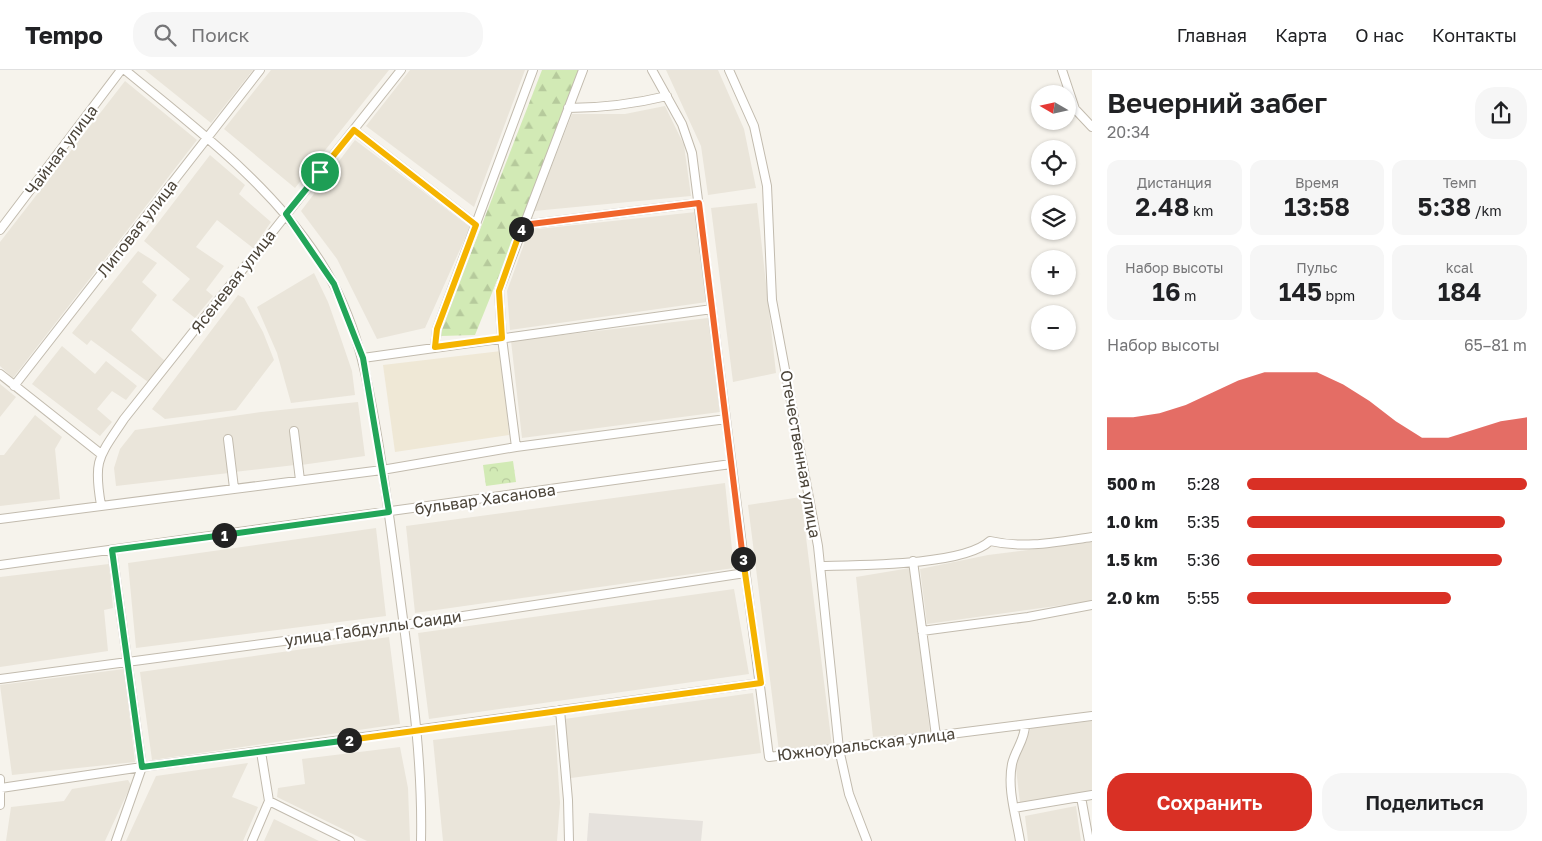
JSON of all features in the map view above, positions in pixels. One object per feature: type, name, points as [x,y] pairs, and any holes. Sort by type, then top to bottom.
[{"type":"street","name":"Чайная улица","points":[[0,230],[121,70]]},
{"type":"street","points":[[125,70],[207,137],[248,174],[286,214],[334,284],[363,358],[389,512],[417,731],[422,800],[421,841]]},
{"type":"street","name":"Липовая улица","points":[[14,386],[260,70]]},
{"type":"street","name":"Ясеневая улица","points":[[100,505],[96,467],[101,454],[124,420],[401,70]]},
{"type":"street","points":[[435,347],[437,329],[533,70]]},
{"type":"street","points":[[516,447],[502,338],[499,291],[583,70]]},
{"type":"street","name":"Южноуральская улица","points":[[652,70],[688,138],[692,153],[769,757],[1092,716]]},
{"type":"street","name":"Отечественная улица","points":[[729,70],[754,126],[767,186],[772,300],[820,566],[839,749],[849,794],[867,841]]},
{"type":"street","points":[[1062,70],[1075,110],[1092,127]]},
{"type":"street","points":[[568,108],[612,107],[667,96]]},
{"type":"street","points":[[354,130],[476,225]]},
{"type":"street","points":[[523,225],[699,203]]},
{"type":"street","points":[[363,358],[712,309]]},
{"type":"street","points":[[0,374],[101,454]]},
{"type":"street","points":[[0,519],[382,470],[516,447],[726,419]]},
{"type":"street","points":[[294,431],[300,480]]},
{"type":"street","points":[[228,439],[234,488]]},
{"type":"street","name":"бульвар Хасанова","points":[[0,565],[731,464]]},
{"type":"street","points":[[820,566],[913,561],[974,552],[990,542],[1013,546],[1028,546],[1092,536]]},
{"type":"street","points":[[112,550],[142,767],[116,841]]},
{"type":"street","points":[[913,561],[936,736]]},
{"type":"street","name":"улица Габдуллы Саиди","points":[[0,679],[404,625],[745,573]]},
{"type":"street","points":[[922,631],[1028,617],[1092,605]]},
{"type":"street","points":[[1,788],[142,767],[761,683]]},
{"type":"street","points":[[560,710],[568,800],[569,841]]},
{"type":"street","points":[[1020,841],[1010,776],[1012,761],[1025,734],[1025,725]]},
{"type":"street","points":[[252,841],[269,801],[261,752]]},
{"type":"street","points":[[0,778],[0,806]]},
{"type":"street","points":[[1014,808],[1092,795]]},
{"type":"street","points":[[1081,797],[1089,841]]},
{"type":"street","points":[[269,801],[350,841]]},
{"type":"shaded area","points":[[145,70],[253,70],[211,123]]},
{"type":"shaded area","points":[[271,70],[389,70],[295,188],[224,129]]},
{"type":"shaded area","points":[[410,70],[525,70],[474,207],[366,126]]},
{"type":"shaded area","points":[[666,70],[718,70],[744,129],[756,188],[708,195],[701,146]]},
{"type":"shaded area","points":[[125,81],[197,140],[13,378],[0,366],[0,242]]},
{"type":"shaded area","points":[[665,106],[684,145],[691,196],[534,211],[572,114],[625,114]]},
{"type":"shaded area","points":[[355,140],[470,227],[425,328],[377,339],[337,259],[301,211]]},
{"type":"shaded area","points":[[210,155],[245,185],[239,194],[271,222],[253,248],[217,220],[196,247],[224,266],[206,290],[213,296],[195,318],[172,300],[190,279],[144,241]]},
{"type":"shaded area","points":[[757,203],[776,373],[733,382],[711,208]]},
{"type":"shaded area","points":[[696,212],[707,302],[510,330],[507,291],[529,230]]},
{"type":"shaded area","points":[[138,251],[157,263],[142,282],[157,295],[131,330],[166,362],[148,382],[91,340],[87,345],[72,333]]},
{"type":"shaded area","points":[[314,273],[328,302],[352,371],[355,395],[291,403],[277,353],[257,307]]},
{"type":"shaded area","points":[[238,295],[244,298],[263,332],[274,360],[236,410],[165,419],[152,409]]},
{"type":"shaded area","points":[[708,318],[720,412],[522,438],[511,341]]},
{"type":"shaded area","points":[[62,346],[95,374],[106,361],[137,386],[126,400],[112,391],[97,409],[112,422],[100,436],[32,384]]},
{"type":"shaded area","points":[[501,351],[509,435],[395,452],[383,365]]},
{"type":"shaded area","points":[[0,384],[16,397],[0,417]]},
{"type":"shaded area","points":[[358,402],[365,456],[301,465],[296,427],[291,427],[295,465],[234,472],[229,435],[225,435],[229,473],[116,486],[114,468],[120,449],[135,430],[261,412]]},
{"type":"shaded area","points":[[35,415],[62,437],[55,449],[60,499],[0,506],[0,455],[4,455]]},
{"type":"shaded area","points":[[725,483],[734,568],[415,613],[406,526]]},
{"type":"shaded area","points":[[801,497],[832,746],[779,751],[748,505]]},
{"type":"shaded area","points":[[376,528],[386,616],[136,648],[128,563]]},
{"type":"shaded area","points":[[1092,542],[1092,601],[927,624],[920,569],[988,555]]},
{"type":"shaded area","points":[[109,564],[113,608],[104,610],[108,651],[0,667],[0,577]]},
{"type":"shaded area","points":[[910,568],[930,732],[873,737],[856,577]]},
{"type":"shaded area","points":[[734,589],[749,674],[429,719],[418,633]]},
{"type":"shaded area","points":[[389,637],[400,724],[152,760],[140,672]]},
{"type":"shaded area","points":[[124,669],[135,762],[12,775],[0,685]]},
{"type":"shaded area","points":[[753,693],[761,753],[571,778],[564,719]]},
{"type":"shaded area","points":[[1092,721],[1092,791],[1020,803],[1015,760],[1031,728]]},
{"type":"shaded area","points":[[555,725],[560,803],[557,841],[443,841],[433,740]]},
{"type":"shaded area","points":[[400,747],[408,788],[410,841],[367,841],[277,797],[278,788],[305,784],[302,759]]},
{"type":"shaded area","points":[[248,763],[232,797],[258,807],[243,841],[126,841],[156,776]]},
{"type":"shaded area","points":[[128,780],[131,785],[105,841],[6,841],[11,807],[64,801],[72,789]]},
{"type":"shaded area","points":[[1076,806],[1081,841],[1028,841],[1025,816]]},
{"type":"shaded area","points":[[589,813],[703,821],[701,841],[587,841]]},
{"type":"shaded area","points":[[274,819],[319,841],[264,841]]},
{"type":"green space","points":[[542,70],[582,70],[475,335],[441,336],[441,330]]},
{"type":"green space","points":[[513,461],[516,482],[486,486],[483,465]]},
{"type":"route","points":[[354,130],[476,225],[437,329],[435,347],[502,338],[499,291],[501,281],[523,225],[699,203],[745,573],[761,683],[142,767],[112,550],[389,512],[370,390],[363,358],[334,284],[320,260],[286,214],[320,172],[354,130]]}]
